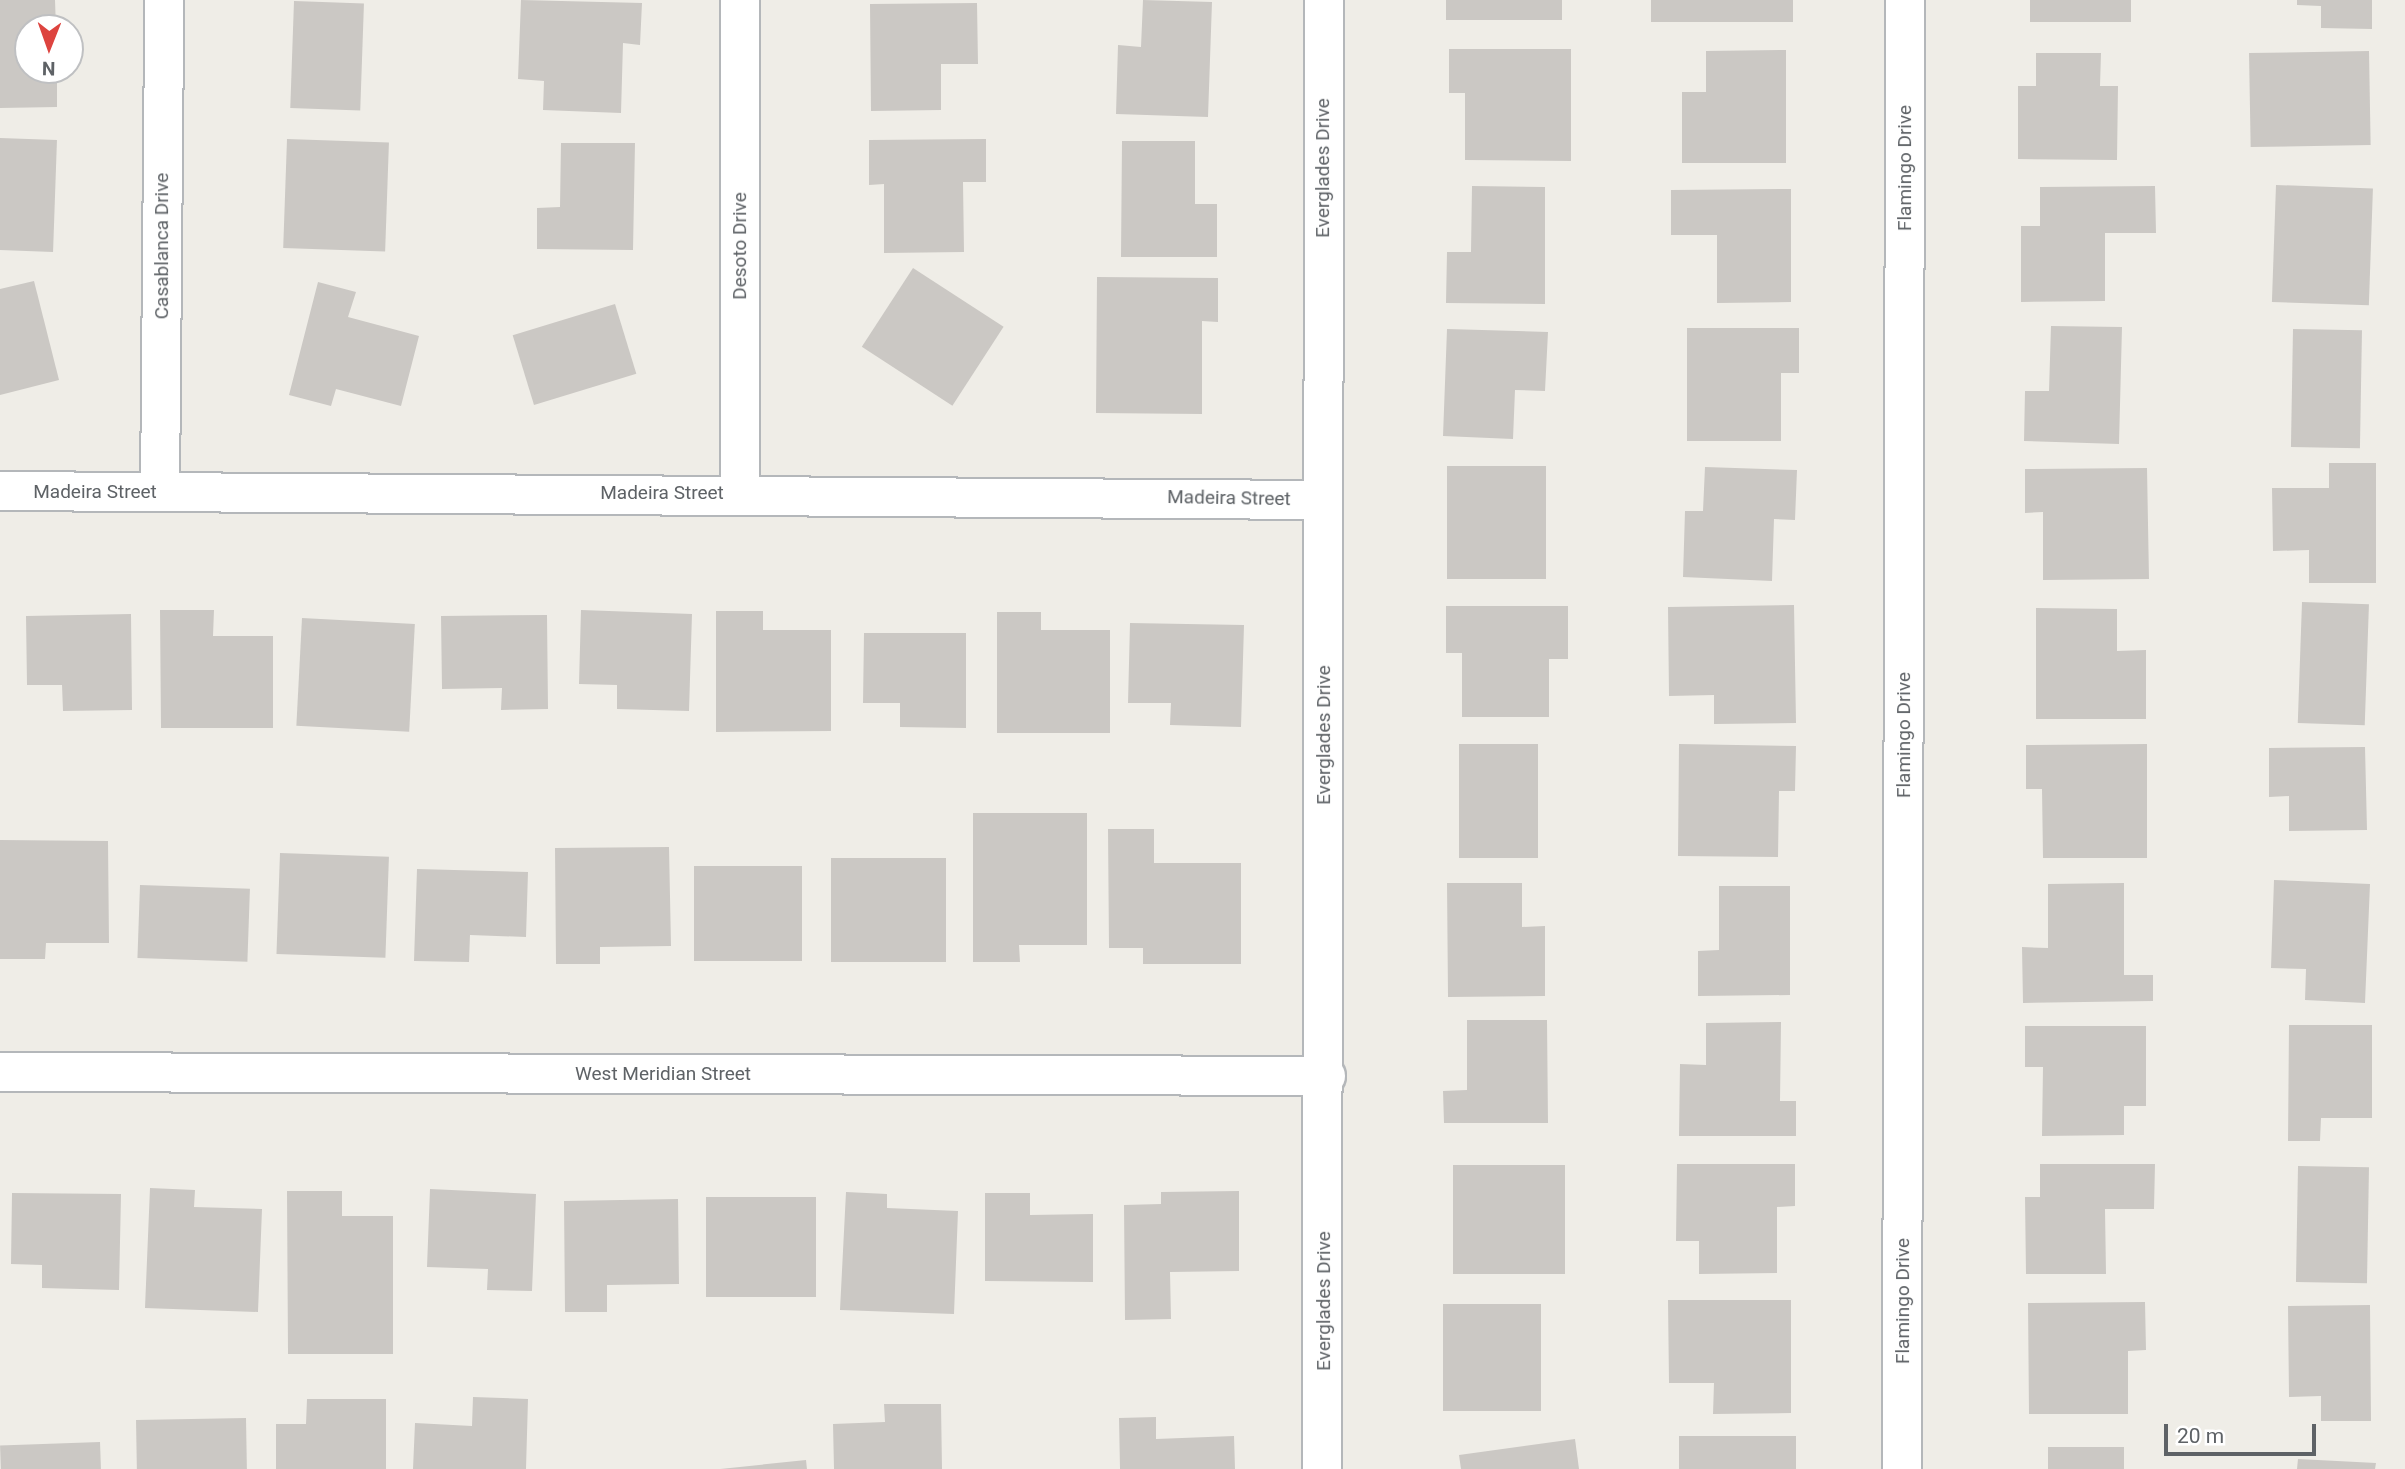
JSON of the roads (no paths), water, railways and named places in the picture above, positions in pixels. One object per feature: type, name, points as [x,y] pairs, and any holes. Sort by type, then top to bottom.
[{"type":"street","name":"Casablanca Drive","points":[[160,492],[164,0]]},
{"type":"street","name":"Desoto Drive","points":[[740,0],[740,493]]},
{"type":"street","name":"Everglades Drive","points":[[1322,1469],[1326,1076],[1324,0]]},
{"type":"street","name":"Flamingo Drive","points":[[1902,1469],[1905,0]]},
{"type":"street","name":"Madeira Street","points":[[0,491],[740,493],[1323,500]]},
{"type":"street","name":"West Meridian Street","points":[[0,1072],[1326,1076]]}]
